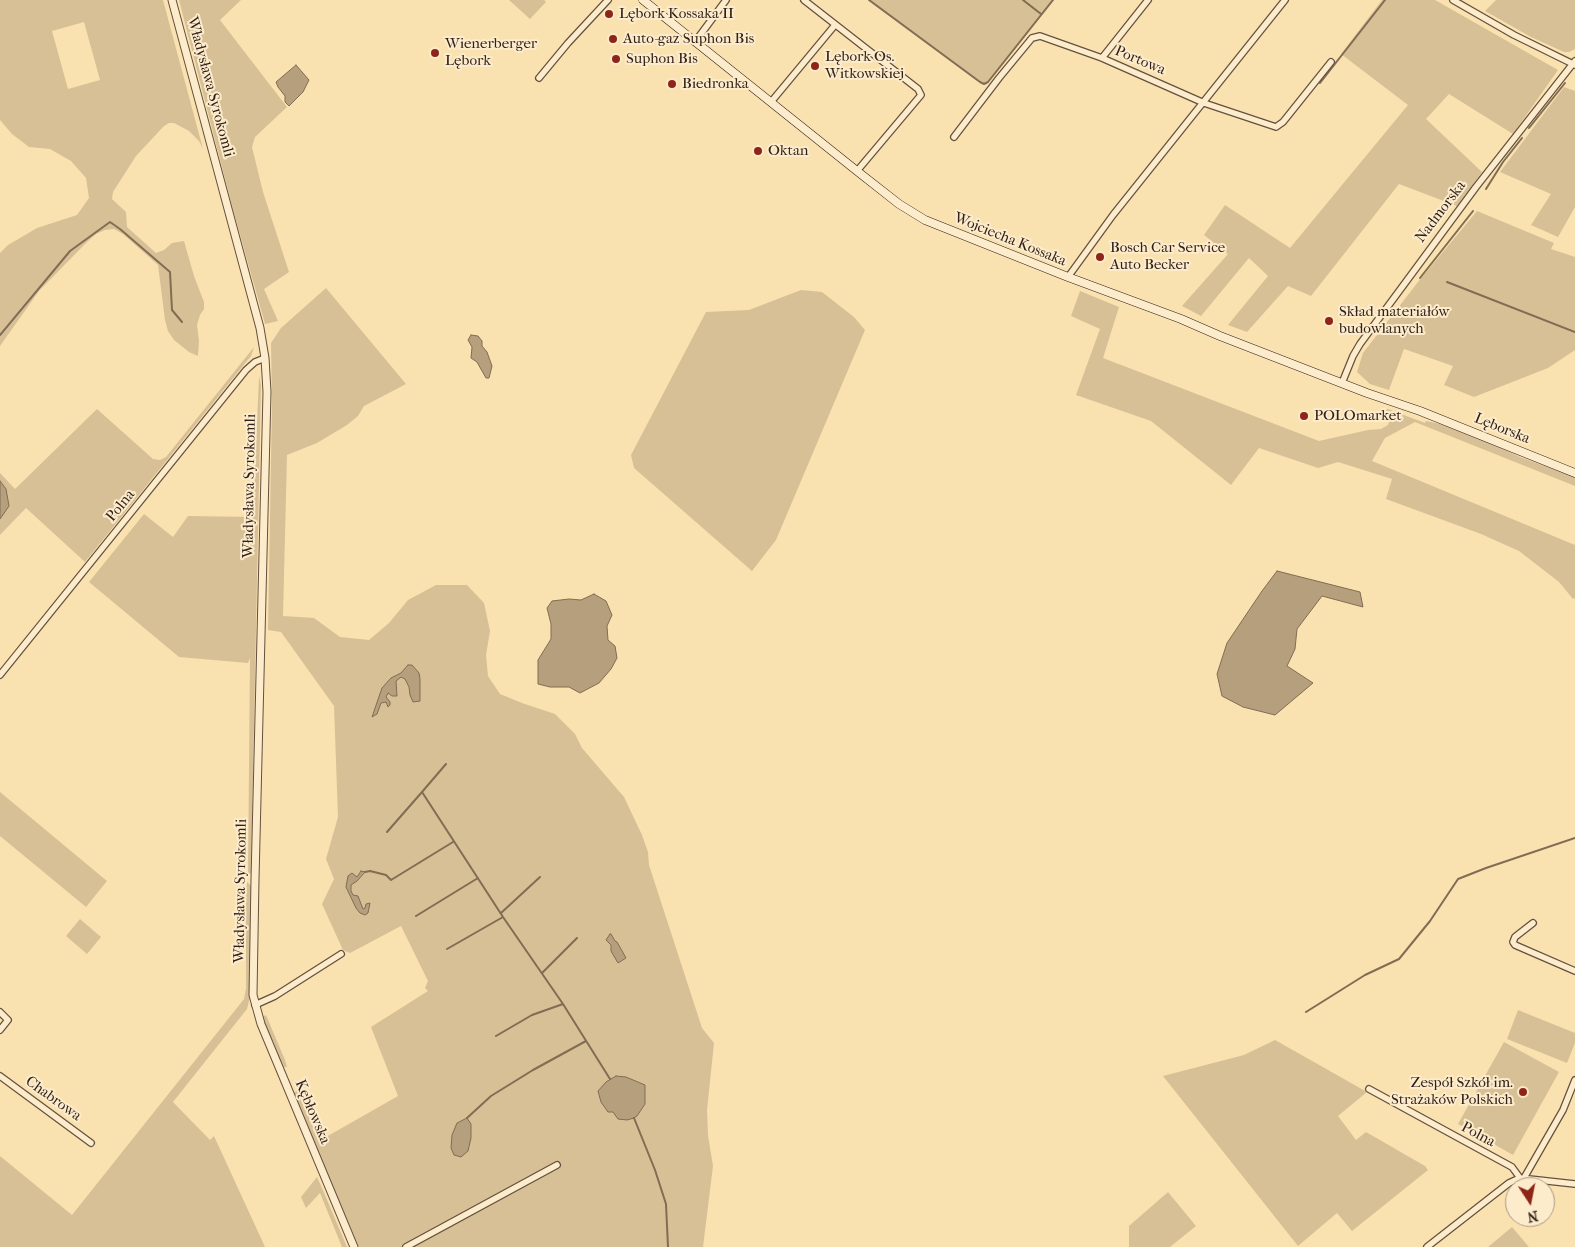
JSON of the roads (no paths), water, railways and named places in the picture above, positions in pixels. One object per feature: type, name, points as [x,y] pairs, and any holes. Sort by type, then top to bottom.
[{"type":"main road","name":"Wojciecha Kossaka","points":[[643,0],[899,204],[925,220],[1342,383],[1420,411]]},
{"type":"main road","name":"Lęborska","points":[[1420,411],[1575,473]]},
{"type":"street","name":"Władysława Syrokomli","points":[[172,0],[257,319],[265,358],[267,392],[253,985]]},
{"type":"street","points":[[539,78],[608,0]]},
{"type":"street","points":[[695,42],[726,0]]},
{"type":"street","points":[[804,0],[918,89],[920,96],[858,171]]},
{"type":"street","points":[[1102,58],[1148,0]]},
{"type":"street","points":[[1068,277],[1113,215],[1285,0]]},
{"type":"street","name":"Nadmorska","points":[[1342,383],[1360,344],[1464,202],[1574,63],[1514,35],[1453,0]]},
{"type":"street","points":[[771,102],[835,25]]},
{"type":"street","name":"Portowa","points":[[954,137],[998,78],[1032,38],[1040,36],[1102,58],[1174,88],[1204,103],[1276,127],[1283,122],[1331,62]]},
{"type":"street","name":"Polna","points":[[0,675],[246,370],[255,362],[265,358]]},
{"type":"street","points":[[1533,923],[1515,937],[1513,940],[1515,945],[1575,971]]},
{"type":"street","points":[[255,1004],[275,996],[341,954]]},
{"type":"street","name":"Kębłowska","points":[[253,985],[255,1004],[261,1024],[354,1247]]},
{"type":"street","points":[[0,1012],[8,1020],[0,1030]]},
{"type":"street","name":"Chabrowa","points":[[0,1076],[91,1143]]},
{"type":"street","points":[[1523,1177],[1563,1110],[1575,1080]]},
{"type":"street","name":"Polna","points":[[1369,1089],[1512,1167],[1521,1177]]},
{"type":"street","points":[[406,1247],[557,1165]]},
{"type":"street","points":[[1555,1182],[1575,1184]]},
{"type":"street","points":[[1426,1247],[1505,1186]]},
{"type":"waterway","points":[[869,0],[984,84],[988,82],[1053,0]]},
{"type":"waterway","points":[[1023,0],[1041,14]]},
{"type":"waterway","points":[[1320,83],[1385,0]]},
{"type":"waterway","points":[[1529,128],[1565,83]]},
{"type":"waterway","points":[[1486,189],[1503,162],[1522,138]]},
{"type":"waterway","points":[[1420,278],[1473,211]]},
{"type":"waterway","points":[[0,335],[70,251],[110,222],[170,272],[172,310],[182,322]]},
{"type":"waterway","points":[[1447,282],[1575,332]]},
{"type":"waterway","points":[[422,792],[446,764]]},
{"type":"waterway","points":[[387,832],[422,792],[503,917],[563,1004],[610,1079]]},
{"type":"waterway","points":[[1306,1012],[1365,975],[1399,959],[1430,921],[1458,879],[1575,838]]},
{"type":"waterway","points":[[365,872],[370,871],[386,875],[391,880],[453,842]]},
{"type":"waterway","points":[[501,913],[540,877]]},
{"type":"waterway","points":[[416,916],[478,878]]},
{"type":"waterway","points":[[447,949],[503,917]]},
{"type":"waterway","points":[[542,973],[577,938]]},
{"type":"waterway","points":[[496,1036],[532,1015],[563,1004]]},
{"type":"waterway","points":[[467,1118],[491,1096],[586,1041]]},
{"type":"waterway","points":[[634,1118],[655,1170],[666,1204],[668,1247]]},
{"type":"place","name":"Lębork Kossaka II","points":[[609,14]]},
{"type":"place","name":"Auto-gaz Suphon Bis","points":[[613,39]]},
{"type":"place","name":"Wienerberger Lębork","points":[[435,53]]},
{"type":"place","name":"Suphon Bis","points":[[616,59]]},
{"type":"place","name":"Lębork Os. Witkowskiej","points":[[815,66]]},
{"type":"place","name":"Biedronka","points":[[672,84]]},
{"type":"place","name":"Oktan","points":[[758,151]]},
{"type":"place","name":"Bosch Car Service Auto Becker","points":[[1100,257]]},
{"type":"place","name":"Skład materiałów budowlanych","points":[[1329,321]]},
{"type":"place","name":"POLOmarket","points":[[1304,416]]},
{"type":"place","name":"Zespół Szkół im. Strażaków Polskich","points":[[1523,1092]]}]
